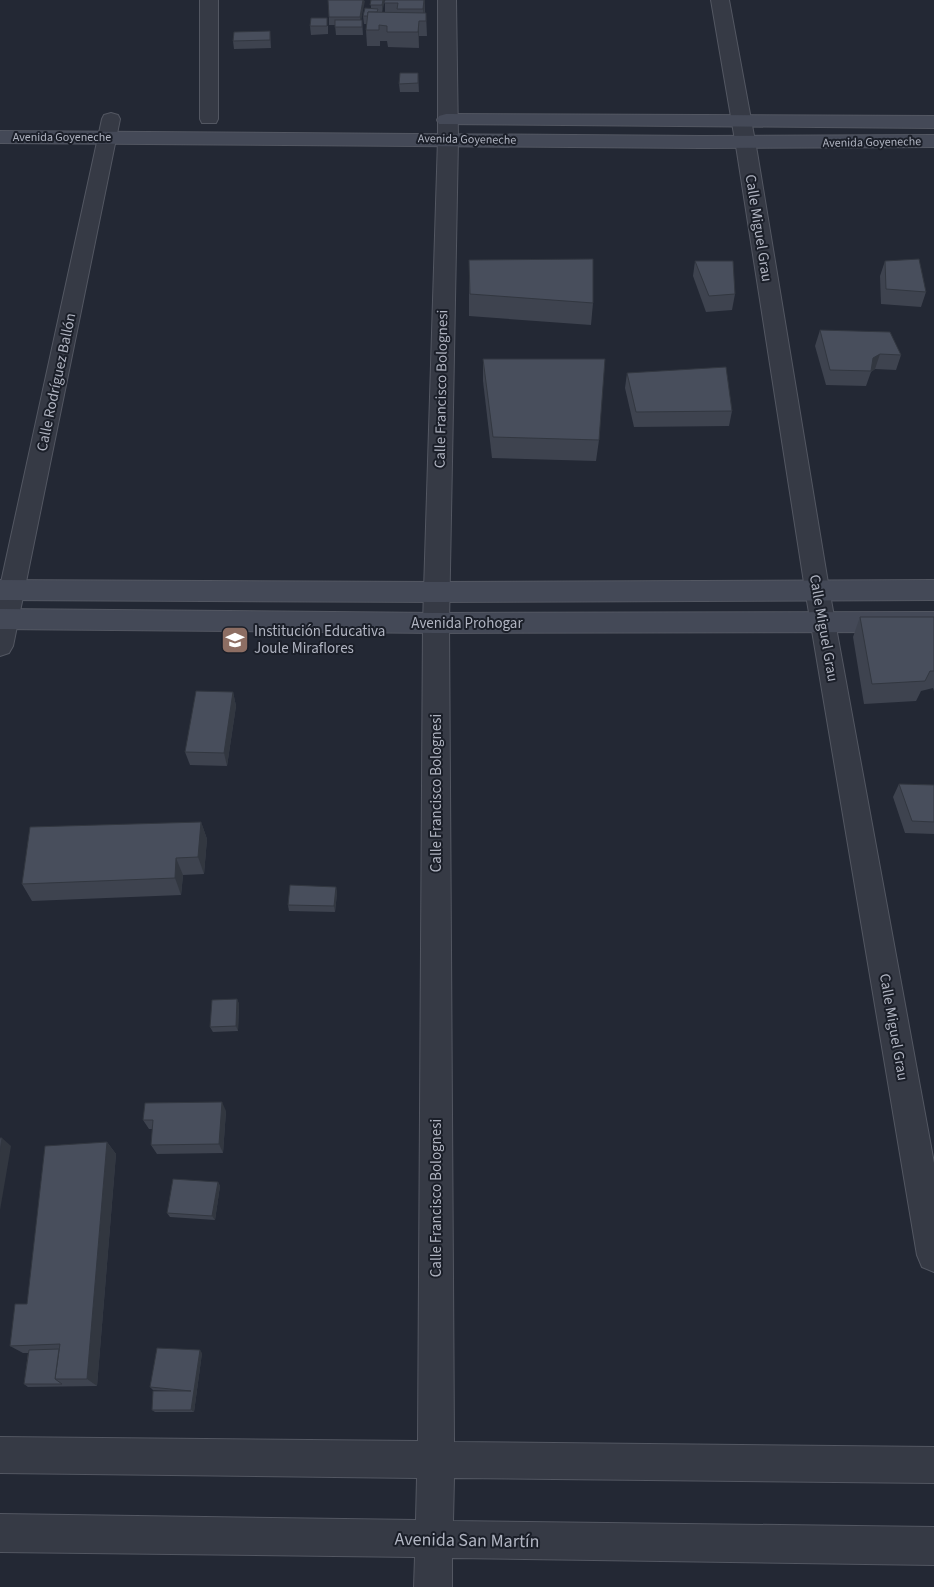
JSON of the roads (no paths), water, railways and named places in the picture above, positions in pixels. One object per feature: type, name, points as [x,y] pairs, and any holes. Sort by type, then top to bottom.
[{"type":"street","points":[[209,0],[209,118]]},
{"type":"street","name":"Calle Francisco Bolognesi","points":[[433,1587],[436,1460],[436,592],[441,126],[447,0]]},
{"type":"street","name":"Calle Miguel Grau","points":[[720,0],[744,132],[817,589],[934,1255]]},
{"type":"street","points":[[190,119],[229,119]]},
{"type":"street","name":"Avenida Goyeneche","points":[[744,132],[934,122]]},
{"type":"street","name":"Avenida Goyeneche","points":[[0,137],[111,124],[441,126],[744,132],[934,141]]},
{"type":"street","name":"Calle Rodríguez Ballón","points":[[0,646],[6,590],[111,124]]},
{"type":"street","points":[[6,590],[436,592],[934,590]]},
{"type":"street","name":"Avenida Prohogar","points":[[2,619],[436,623],[934,622]]},
{"type":"street","points":[[0,1455],[934,1464]]},
{"type":"street","name":"Avenida San Martín","points":[[0,1532],[934,1546]]},
{"type":"place","name":"Institución Educativa Joule Miraflores","points":[[235,640]]}]
